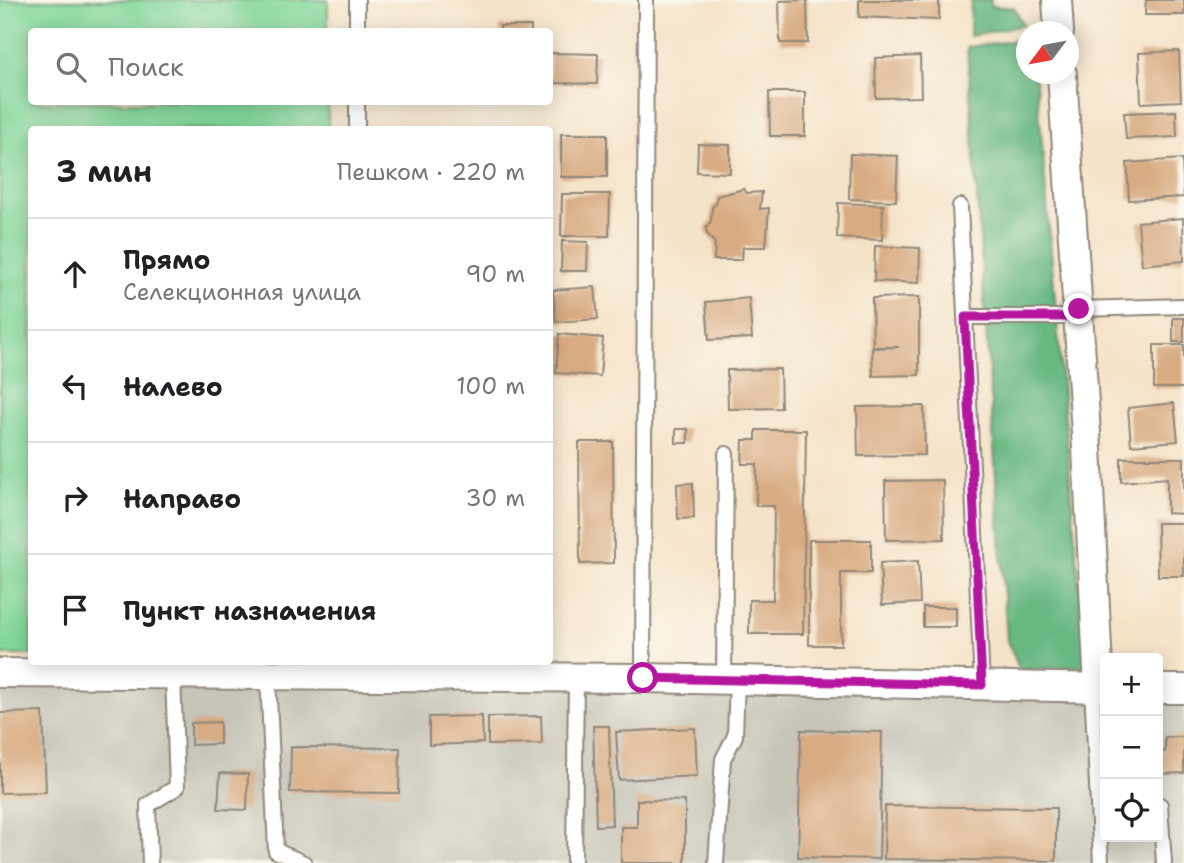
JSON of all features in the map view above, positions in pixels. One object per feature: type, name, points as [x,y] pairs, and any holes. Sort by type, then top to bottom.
[{"type":"street","points":[[1056,0],[1058,21]]},
{"type":"street","points":[[0,673],[576,677],[1099,688],[1079,313],[1063,84]]},
{"type":"street","points":[[1163,688],[1184,689]]},
{"type":"lane","points":[[357,0],[357,28]]},
{"type":"lane","points":[[643,678],[646,0]]},
{"type":"lane","points":[[357,105],[357,126]]},
{"type":"lane","points":[[960,206],[982,685]]},
{"type":"lane","points":[[965,317],[1184,306]]},
{"type":"lane","points":[[716,863],[723,759],[735,736],[730,680],[726,454]]},
{"type":"lane","points":[[150,863],[148,805],[177,787],[173,675]]},
{"type":"lane","points":[[268,676],[276,851],[304,863]]},
{"type":"lane","points":[[574,863],[576,677]]},
{"type":"lane","points":[[1099,688],[1101,779]]},
{"type":"lane","points":[[1101,842],[1101,863]]},
{"type":"lane","points":[[1163,842],[1164,863]]},
{"type":"shaded area","points":[[0,678],[1100,691],[1100,842],[1163,842],[1163,692],[1184,692],[1184,863],[0,863]]},
{"type":"green space","points":[[0,0],[328,0],[328,28],[28,28],[28,105],[328,105],[328,126],[28,126],[28,655],[0,655]]},
{"type":"green space","points":[[971,0],[991,0],[991,6],[1014,8],[1021,21],[1016,21],[1016,26],[970,36]]},
{"type":"green space","points":[[1016,40],[1016,84],[1036,84],[1086,666],[1020,670],[1007,641],[967,47]]},
{"type":"building","points":[[807,0],[808,43],[780,43],[779,1]]},
{"type":"building","points":[[859,0],[939,0],[939,20],[859,17]]},
{"type":"building","points":[[1146,0],[1184,0],[1184,15],[1145,15]]},
{"type":"building","points":[[500,26],[531,26],[531,28]]},
{"type":"building","points":[[1179,51],[1181,101],[1141,103],[1139,53]]},
{"type":"building","points":[[553,53],[598,54],[597,84],[553,83]]},
{"type":"building","points":[[920,56],[921,97],[876,98],[875,58]]},
{"type":"building","points":[[769,92],[805,92],[805,136],[770,136]]},
{"type":"building","points":[[1176,111],[1177,137],[1126,139],[1124,113]]},
{"type":"building","points":[[561,134],[607,134],[607,177],[561,177]]},
{"type":"building","points":[[698,144],[730,145],[730,173],[697,172]]},
{"type":"building","points":[[850,154],[898,156],[896,201],[849,199]]},
{"type":"building","points":[[1182,159],[1184,197],[1129,200],[1127,163]]},
{"type":"building","points":[[744,189],[747,193],[762,192],[760,209],[769,208],[766,247],[743,247],[742,260],[714,260],[715,243],[707,234],[706,228],[711,221],[712,207],[716,204],[717,196]]},
{"type":"building","points":[[562,194],[610,194],[609,236],[561,236]]},
{"type":"building","points":[[838,203],[883,205],[882,240],[837,238]]},
{"type":"building","points":[[1183,218],[1184,261],[1142,265],[1138,222]]},
{"type":"building","points":[[562,241],[588,242],[587,271],[561,271]]},
{"type":"building","points":[[875,246],[920,248],[919,283],[874,281]]},
{"type":"building","points":[[595,287],[598,319],[556,322],[553,290]]},
{"type":"building","points":[[919,297],[919,375],[873,376],[872,348],[899,347],[873,347],[872,298]]},
{"type":"building","points":[[749,298],[752,338],[709,340],[706,302]]},
{"type":"building","points":[[1173,318],[1184,318],[1184,342],[1173,342]]},
{"type":"building","points":[[559,334],[603,338],[600,376],[556,373]]},
{"type":"building","points":[[1154,345],[1184,345],[1184,388],[1154,388]]},
{"type":"building","points":[[780,369],[781,408],[728,409],[727,370]]},
{"type":"building","points":[[1174,403],[1178,441],[1131,445],[1128,408]]},
{"type":"building","points":[[924,406],[925,455],[858,456],[857,407]]},
{"type":"building","points":[[676,429],[688,429],[688,443],[676,443]]},
{"type":"building","points":[[756,430],[806,430],[803,634],[749,634],[749,600],[773,600],[774,506],[756,506],[757,464],[742,464],[743,440],[756,440]]},
{"type":"building","points":[[579,442],[613,442],[614,563],[580,564]]},
{"type":"building","points":[[1121,458],[1184,458],[1184,514],[1167,513],[1167,478],[1121,482]]},
{"type":"building","points":[[943,480],[944,539],[886,540],[885,481]]},
{"type":"building","points":[[693,483],[694,518],[678,519],[677,484]]},
{"type":"building","points":[[1157,523],[1184,523],[1184,576],[1158,576]]},
{"type":"building","points":[[809,540],[871,540],[871,573],[841,573],[841,645],[809,645]]},
{"type":"building","points":[[918,561],[920,603],[882,605],[880,563]]},
{"type":"building","points":[[923,607],[956,607],[956,627],[923,627]]},
{"type":"building","points":[[43,712],[46,792],[0,793],[0,713]]},
{"type":"building","points":[[482,716],[483,743],[429,745],[429,717]]},
{"type":"building","points":[[541,716],[542,744],[488,745],[488,717]]},
{"type":"building","points":[[220,722],[220,744],[191,745],[191,723]]},
{"type":"building","points":[[593,726],[609,726],[612,825],[596,826]]},
{"type":"building","points":[[695,728],[697,776],[619,780],[616,732]]},
{"type":"building","points":[[801,730],[882,732],[879,859],[798,857]]},
{"type":"building","points":[[1165,737],[1184,737],[1184,773],[1163,774]]},
{"type":"building","points":[[291,747],[400,748],[399,793],[290,792]]},
{"type":"building","points":[[220,773],[248,774],[247,810],[218,809]]},
{"type":"building","points":[[637,800],[685,801],[685,863],[621,863],[621,827],[637,827]]},
{"type":"building","points":[[885,806],[1056,808],[1056,861],[884,859]]},
{"type":"route","points":[[643,678],[982,685],[965,317],[1079,317],[1079,309]]}]
